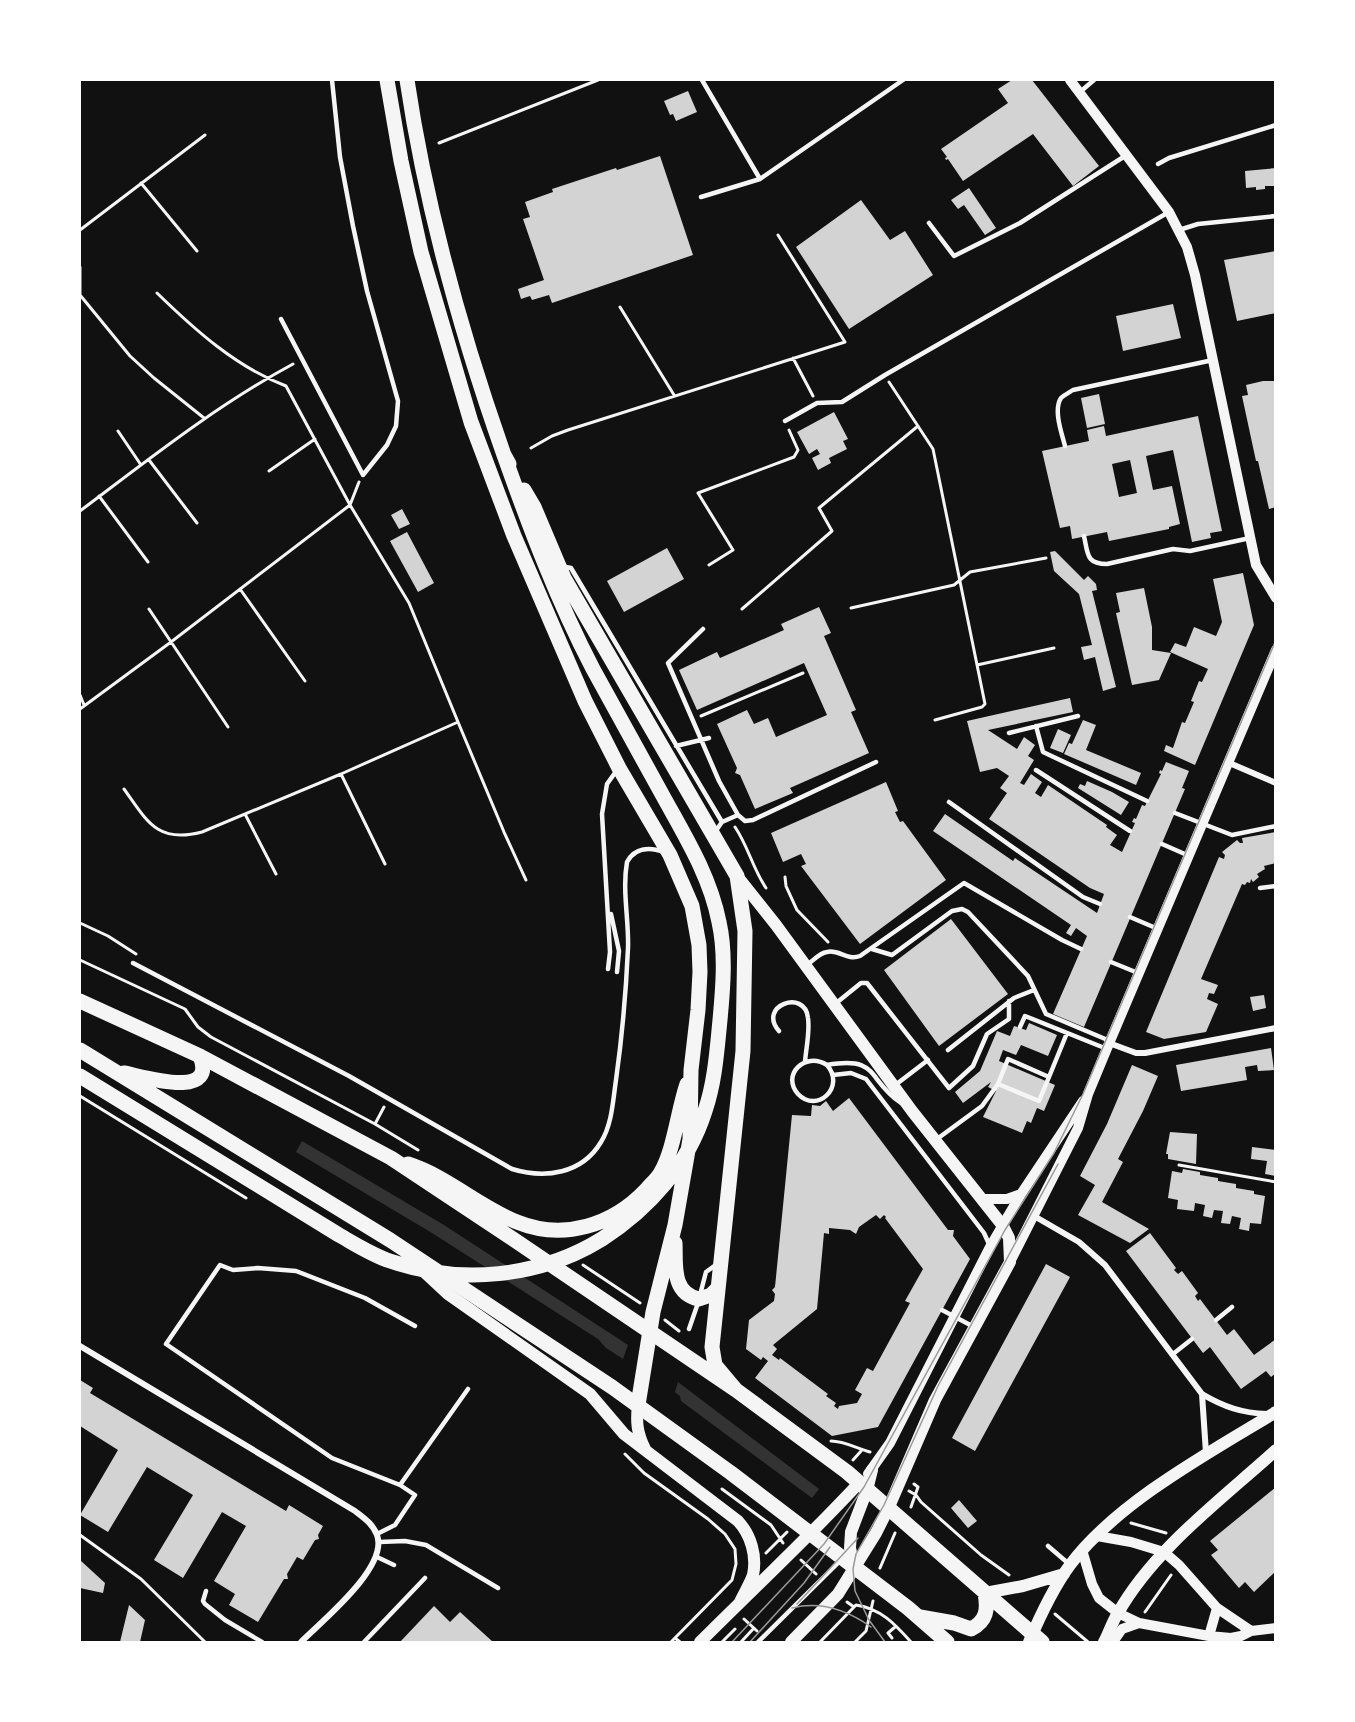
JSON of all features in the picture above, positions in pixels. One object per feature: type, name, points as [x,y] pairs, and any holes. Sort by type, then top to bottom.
[{"type":"main road","points":[[387,80],[400,161],[421,252],[471,422],[514,536],[585,701],[619,768],[670,855],[692,906],[699,945],[698,1010],[691,1070],[690,1139],[675,1225],[648,1335],[640,1389],[636,1420],[638,1436],[647,1452]]},
{"type":"main road","points":[[80,1076],[339,1235],[388,1260],[449,1275],[509,1273],[561,1258],[594,1243],[621,1227],[645,1205],[680,1165],[695,1138],[705,1112],[712,1085],[722,996],[723,951],[720,923],[711,892],[693,850],[564,612],[542,560],[479,384],[450,284],[422,164],[407,80]]},
{"type":"main road","points":[[504,455],[534,507],[558,565],[737,876],[912,1111],[983,1199],[1009,1238],[1010,1262],[935,1400],[875,1534],[853,1554]]},
{"type":"main road","points":[[736,1390],[715,1365],[712,1356],[717,1289],[743,1051],[745,931],[737,876]]},
{"type":"main road","points":[[80,1001],[200,1056],[391,1158],[648,1335],[736,1390],[863,1487],[985,1593],[1034,1640],[1067,1570],[1082,1550],[1139,1500],[1206,1455],[1274,1414]]},
{"type":"main road","points":[[80,1050],[390,1240],[638,1405],[810,1534],[853,1554],[943,1641]]},
{"type":"main road","points":[[114,1071],[149,1078],[161,1083],[187,1083],[200,1075],[202,1062],[200,1056]]},
{"type":"main road","points":[[391,1158],[429,1171],[518,1223],[540,1229],[559,1230],[586,1227],[603,1222],[621,1212],[637,1200],[662,1172],[691,1070]]},
{"type":"main road","points":[[675,1225],[676,1281],[689,1295],[699,1299],[711,1295],[717,1289]]},
{"type":"main road","points":[[390,1240],[448,1294],[590,1394],[624,1434],[738,1521],[747,1533],[753,1554],[752,1576],[740,1602]]},
{"type":"main road","points":[[1104,1642],[1118,1613],[1139,1582],[1164,1552],[1275,1450]]},
{"type":"main road","points":[[791,1642],[838,1594],[853,1554],[851,1532],[863,1487],[872,1470]]},
{"type":"main road","points":[[700,1642],[810,1534],[863,1487]]},
{"type":"main road","points":[[985,1593],[1023,1586],[1067,1570]]},
{"type":"main road","points":[[920,1617],[954,1623],[971,1629],[984,1620],[987,1611],[985,1593]]},
{"type":"street","points":[[1070,80],[1169,212],[1179,230],[1196,275],[1256,565],[1275,598]]},
{"type":"street","points":[[1010,1262],[1078,1128],[1088,1094],[1108,1044],[1275,650]]},
{"type":"street","points":[[1227,762],[1275,783]]},
{"type":"street","points":[[1108,1044],[1136,1053],[1145,1053],[1275,1028]]},
{"type":"street","points":[[872,1470],[890,1443],[990,1247],[1021,1194],[1088,1094]]},
{"type":"street","points":[[983,1199],[1007,1199],[1021,1194]]},
{"type":"street","points":[[1034,1216],[1079,1242],[1105,1265],[1202,1394],[1221,1405],[1236,1410],[1274,1414]]},
{"type":"street","points":[[80,1346],[355,1511],[372,1525],[379,1542],[377,1557],[369,1573],[301,1642]]},
{"type":"street","points":[[1202,1394],[1206,1455]]},
{"type":"street","points":[[1097,1536],[1131,1542],[1164,1552],[1179,1564],[1217,1608],[1251,1631]]},
{"type":"street","points":[[1082,1550],[1099,1598],[1118,1613],[1139,1623],[1172,1628],[1208,1639],[1241,1636],[1251,1631],[1275,1628]]},
{"type":"street","points":[[1208,1639],[1217,1608]]},
{"type":"street","points":[[1113,1642],[1122,1629],[1139,1623]]},
{"type":"lane","points":[[280,319],[363,475],[387,445],[396,426],[398,401],[367,291],[353,226],[340,157],[332,80]]},
{"type":"lane","points":[[702,80],[760,179]]},
{"type":"lane","points":[[701,197],[760,179],[903,80]]},
{"type":"lane","points":[[1080,92],[1094,80]]},
{"type":"lane","points":[[1158,164],[1169,158],[1275,125]]},
{"type":"lane","points":[[929,223],[954,256],[1020,223],[1127,155]]},
{"type":"lane","points":[[785,421],[817,403],[842,402],[1169,212]]},
{"type":"lane","points":[[1179,230],[1198,224],[1275,216]]},
{"type":"lane","points":[[1065,446],[1060,399],[1073,390],[1213,360]]},
{"type":"lane","points":[[1084,536],[1088,557],[1098,564],[1173,549],[1191,551],[1250,538]]},
{"type":"lane","points":[[558,565],[571,568],[722,822]]},
{"type":"lane","points":[[703,629],[668,663],[706,739],[719,781],[738,815],[745,821],[753,820],[876,762]]},
{"type":"lane","points":[[1009,733],[1078,716]]},
{"type":"lane","points":[[1036,726],[1043,752],[1147,801]]},
{"type":"lane","points":[[676,747],[706,739]]},
{"type":"lane","points":[[608,969],[610,952],[608,900],[602,814],[607,784],[619,768]]},
{"type":"lane","points":[[1036,770],[1130,831]]},
{"type":"lane","points":[[949,802],[1083,897],[1100,904]]},
{"type":"lane","points":[[1175,813],[1232,835],[1275,826]]},
{"type":"lane","points":[[713,835],[722,822],[738,815]]},
{"type":"lane","points":[[1162,844],[1189,855]]},
{"type":"lane","points":[[133,963],[349,1076],[512,1169],[541,1175],[564,1171],[587,1159],[601,1142],[611,1112],[622,1031],[626,975],[627,862],[633,852],[648,849],[660,850],[670,855]]},
{"type":"lane","points":[[806,966],[822,953],[834,951],[855,958],[963,883],[1081,949]]},
{"type":"lane","points":[[1260,888],[1275,886]]},
{"type":"lane","points":[[608,900],[619,951],[617,972]]},
{"type":"lane","points":[[870,949],[874,948],[888,955],[895,953],[952,910],[962,909],[968,912],[1028,976],[1046,1014],[1108,1044]]},
{"type":"lane","points":[[1130,917],[1158,929]]},
{"type":"lane","points":[[1111,962],[1138,973]]},
{"type":"lane","points":[[834,1004],[861,983],[867,983],[949,1088],[973,1066],[987,1034],[1009,1019],[1009,1001]]},
{"type":"lane","points":[[948,1050],[1009,1001],[1035,990]]},
{"type":"lane","points":[[779,1030],[774,1021],[774,1014],[780,1005],[796,1002],[807,1011],[809,1019],[805,1062]]},
{"type":"lane","points":[[1020,1027],[1024,1016],[1067,1033],[1108,1044]]},
{"type":"lane","points":[[998,1084],[1039,1101],[1067,1033]]},
{"type":"lane","points":[[935,1140],[982,1106],[998,1084],[1008,1059],[1049,1077]]},
{"type":"lane","points":[[817,1060],[827,1065],[833,1075],[833,1088],[829,1094],[818,1101],[805,1099],[799,1095],[793,1083],[796,1070],[805,1062],[817,1060]]},
{"type":"lane","points":[[894,1086],[928,1060]]},
{"type":"lane","points":[[827,1065],[846,1062],[868,1068],[890,1096],[912,1111]]},
{"type":"lane","points":[[833,1075],[851,1073],[866,1079],[984,1233],[990,1247]]},
{"type":"lane","points":[[689,1329],[706,1272],[720,1261]]},
{"type":"lane","points":[[377,1534],[395,1525],[415,1495],[400,1485],[332,1458],[166,1344],[220,1265],[233,1270],[258,1268],[296,1271],[365,1298],[415,1326]]},
{"type":"lane","points":[[1216,1320],[1232,1307]]},
{"type":"lane","points":[[942,1310],[974,1327]]},
{"type":"lane","points":[[1173,1354],[1192,1339]]},
{"type":"lane","points":[[400,1485],[468,1389]]},
{"type":"lane","points":[[758,1642],[875,1534]]},
{"type":"lane","points":[[379,1542],[405,1541],[426,1545],[498,1588]]},
{"type":"lane","points":[[1048,1546],[1067,1570]]},
{"type":"lane","points":[[377,1557],[394,1565]]},
{"type":"lane","points":[[364,1642],[425,1578]]},
{"type":"lane","points":[[206,1591],[203,1601],[210,1609],[262,1642]]},
{"type":"path","points":[[439,143],[598,80]]},
{"type":"path","points":[[80,230],[205,135]]},
{"type":"path","points":[[141,183],[197,251]]},
{"type":"path","points":[[531,448],[552,436],[845,342],[778,235]]},
{"type":"path","points":[[80,267],[80,296],[130,356],[204,419]]},
{"type":"path","points":[[157,293],[212,344],[266,379],[286,386],[351,505],[409,603],[526,880]]},
{"type":"path","points":[[620,307],[675,396]]},
{"type":"path","points":[[793,358],[817,403]]},
{"type":"path","points":[[80,511],[204,419],[302,359]]},
{"type":"path","points":[[885,375],[933,449],[985,704],[982,707],[935,720]]},
{"type":"path","points":[[709,565],[733,550],[698,493],[794,457],[798,450],[785,421]]},
{"type":"path","points":[[742,609],[832,531],[819,508],[918,426]]},
{"type":"path","points":[[118,431],[141,465]]},
{"type":"path","points":[[269,471],[315,439]]},
{"type":"path","points":[[149,459],[197,523]]},
{"type":"path","points":[[80,709],[351,505],[363,475]]},
{"type":"path","points":[[99,496],[148,562]]},
{"type":"path","points":[[851,608],[954,585],[970,572],[1046,558]]},
{"type":"path","points":[[240,590],[305,681]]},
{"type":"path","points":[[148,609],[228,727]]},
{"type":"path","points":[[977,665],[1054,648]]},
{"type":"path","points":[[694,719],[803,673]]},
{"type":"path","points":[[80,695],[84,705]]},
{"type":"path","points":[[124,789],[151,826],[162,833],[187,836],[202,832],[341,774],[458,722]]},
{"type":"path","points":[[341,774],[386,864]]},
{"type":"path","points":[[245,814],[276,874]]},
{"type":"path","points":[[729,818],[743,839],[761,881],[767,889]]},
{"type":"path","points":[[785,877],[786,886],[797,910],[823,935],[834,951]]},
{"type":"path","points":[[80,923],[118,942],[142,960]]},
{"type":"path","points":[[80,960],[185,1009],[198,1027],[211,1037],[375,1124],[422,1153]]},
{"type":"path","points":[[80,1096],[253,1202]]},
{"type":"path","points":[[375,1124],[382,1111]]},
{"type":"path","points":[[1179,1165],[1275,1182]]},
{"type":"path","points":[[581,1263],[645,1306]]},
{"type":"path","points":[[829,1441],[844,1441],[850,1447],[869,1451]]},
{"type":"path","points":[[854,1458],[862,1450]]},
{"type":"path","points":[[622,1451],[644,1473],[725,1534],[733,1543],[737,1555],[735,1572],[728,1586],[671,1642]]},
{"type":"path","points":[[914,1502],[918,1487]]},
{"type":"path","points":[[722,1489],[771,1525],[780,1540]]},
{"type":"path","points":[[910,1492],[981,1555],[1013,1577]]},
{"type":"path","points":[[1115,1519],[1180,1537]]},
{"type":"path","points":[[761,1554],[770,1550],[787,1533]]},
{"type":"path","points":[[80,1535],[141,1579],[205,1642]]},
{"type":"path","points":[[880,1568],[893,1536]]},
{"type":"path","points":[[802,1561],[817,1575]]},
{"type":"path","points":[[1139,1623],[1179,1564]]},
{"type":"path","points":[[855,1642],[866,1631],[873,1601]]},
{"type":"path","points":[[847,1602],[854,1607]]},
{"type":"path","points":[[820,1642],[856,1605],[872,1608],[911,1642]]},
{"type":"path","points":[[741,1642],[755,1629],[744,1619]]},
{"type":"path","points":[[892,1638],[888,1633],[896,1627]]},
{"type":"path","points":[[675,1638],[680,1642]]},
{"type":"path","points":[[825,1638],[829,1642]]},
{"type":"shaded area","points":[[302,1141],[444,1225],[628,1345],[623,1359],[606,1348],[598,1339],[432,1233],[296,1152]]},
{"type":"shaded area","points":[[678,1382],[819,1489],[812,1498],[681,1401],[680,1396],[675,1392]]},
{"type":"building","points":[[1012,80],[1032,80],[1099,166],[1073,186],[1033,134],[963,181],[948,159],[946,160],[947,157],[941,149],[1008,103],[998,89]]},
{"type":"building","points":[[688,91],[697,112],[676,121],[673,114],[670,115],[664,101]]},
{"type":"building","points":[[660,156],[693,255],[552,303],[549,295],[532,300],[530,296],[521,299],[518,289],[544,280],[523,219],[530,217],[525,202],[553,192],[552,189]]},
{"type":"building","points":[[1276,168],[1276,186],[1265,186],[1265,189],[1256,190],[1256,187],[1246,188],[1245,171]]},
{"type":"building","points":[[969,188],[996,228],[985,235],[964,205],[958,209],[951,200]]},
{"type":"building","points":[[861,200],[890,240],[905,231],[933,275],[849,329],[796,247]]},
{"type":"building","points":[[1276,251],[1276,313],[1237,321],[1224,260]]},
{"type":"building","points":[[1173,304],[1181,338],[1123,351],[1116,316]]},
{"type":"building","points":[[1276,381],[1276,507],[1269,509],[1242,396],[1248,395],[1246,385]]},
{"type":"building","points":[[1099,394],[1105,424],[1087,428],[1081,398]]},
{"type":"building","points":[[834,412],[848,439],[843,441],[847,449],[829,458],[831,463],[818,470],[812,458],[820,454],[817,449],[809,454],[797,432]]},
{"type":"building","points":[[1198,416],[1222,531],[1210,533],[1211,538],[1192,542],[1173,450],[1146,456],[1153,490],[1172,486],[1180,524],[1169,527],[1169,529],[1109,541],[1107,532],[1072,539],[1070,526],[1060,528],[1042,451],[1089,441],[1087,430],[1104,426],[1106,436]],"holes":[[[1130,460],[1137,493],[1119,497],[1112,464]]]},
{"type":"building","points":[[402,509],[410,524],[399,529],[391,515]]},
{"type":"building","points":[[407,532],[434,583],[418,592],[390,541]]},
{"type":"building","points":[[667,548],[684,579],[624,612],[607,581]]},
{"type":"building","points":[[1055,551],[1084,580],[1088,576],[1096,584],[1097,590],[1092,591],[1116,687],[1103,691],[1095,657],[1084,660],[1081,647],[1092,645],[1079,594],[1054,571],[1050,552]]},
{"type":"building","points":[[1243,573],[1254,625],[1195,765],[1164,751],[1166,745],[1173,748],[1182,722],[1185,723],[1194,702],[1191,701],[1199,681],[1202,682],[1208,669],[1170,652],[1175,643],[1186,647],[1194,627],[1216,636],[1222,622],[1213,579]]},
{"type":"building","points":[[1144,588],[1152,627],[1152,650],[1171,653],[1159,680],[1132,685],[1116,613],[1120,612],[1116,593]]},
{"type":"building","points":[[819,607],[831,633],[824,636],[856,710],[851,712],[869,753],[790,788],[793,793],[755,809],[740,775],[735,773],[737,768],[717,724],[747,710],[754,724],[768,718],[776,737],[827,715],[804,663],[697,710],[679,670],[717,652],[720,658],[784,630],[781,624]]},
{"type":"building","points":[[1070,698],[1073,712],[988,730],[1017,749],[1024,737],[1035,745],[1028,756],[1034,760],[1020,783],[1024,785],[1031,774],[1042,782],[1035,793],[1041,797],[1048,785],[1107,825],[1106,827],[1117,835],[1110,845],[1122,852],[1135,823],[1132,822],[1134,818],[1136,819],[1142,805],[1145,806],[1161,774],[1160,770],[1162,771],[1166,762],[1189,771],[1182,788],[1185,789],[1084,1027],[1053,1014],[1087,936],[1076,928],[1071,936],[1066,933],[1071,925],[933,831],[945,814],[1013,861],[1015,858],[1097,913],[1104,894],[1090,888],[989,819],[1007,793],[1000,788],[1009,776],[997,768],[980,772],[967,721]]},
{"type":"building","points":[[1083,720],[1096,725],[1086,750],[1141,773],[1136,785],[1064,754],[1069,743],[1072,744]]},
{"type":"building","points":[[1058,729],[1071,735],[1063,753],[1050,748]]},
{"type":"building","points":[[1087,781],[1129,802],[1121,815],[1078,788],[1080,784],[1085,786]]},
{"type":"building","points":[[886,782],[900,822],[903,821],[946,880],[860,944],[801,866],[806,864],[801,854],[783,862],[771,833]]},
{"type":"building","points":[[1276,832],[1276,863],[1264,866],[1265,869],[1257,874],[1259,877],[1253,882],[1251,879],[1250,883],[1242,884],[1201,979],[1218,985],[1214,994],[1209,993],[1207,999],[1218,1004],[1206,1032],[1164,1039],[1146,1032],[1219,857],[1224,859],[1225,855],[1222,852],[1237,840],[1243,843],[1242,838]]},
{"type":"building","points":[[951,919],[1008,994],[939,1046],[884,970]]},
{"type":"building","points":[[1264,995],[1266,1008],[1253,1011],[1250,997]]},
{"type":"building","points":[[1029,1023],[1057,1035],[1048,1056],[1021,1045],[1016,1055],[1003,1050],[999,1061],[1055,1085],[1044,1111],[1037,1108],[1031,1123],[1027,1121],[1022,1133],[983,1117],[996,1091],[988,1087],[991,1082],[963,1103],[955,1092],[980,1071],[997,1031],[1010,1036],[1014,1026],[1026,1030]]},
{"type":"building","points":[[1271,1048],[1274,1070],[1258,1071],[1257,1065],[1245,1067],[1247,1080],[1181,1091],[1176,1065]]},
{"type":"building","points":[[1132,1065],[1158,1076],[1118,1159],[1123,1162],[1102,1202],[1149,1229],[1130,1243],[1078,1215],[1095,1185],[1080,1176],[1107,1124]]},
{"type":"building","points":[[849,1098],[948,1230],[954,1230],[953,1236],[970,1259],[878,1427],[832,1436],[755,1378],[768,1361],[763,1357],[761,1360],[746,1349],[749,1320],[774,1301],[775,1294],[772,1290],[775,1287],[792,1115],[811,1116],[812,1105],[820,1106],[826,1101],[833,1111]],"holes":[[[876,1215],[880,1219],[884,1215],[886,1217],[923,1269],[905,1301],[910,1303],[873,1371],[867,1368],[855,1390],[862,1394],[857,1403],[839,1406],[838,1409],[834,1406],[836,1403],[826,1396],[828,1394],[780,1358],[779,1360],[772,1355],[777,1349],[773,1345],[817,1309],[824,1233],[829,1234],[829,1228],[850,1230],[856,1234],[859,1227]]]},
{"type":"building","points":[[1170,1132],[1197,1134],[1196,1164],[1168,1159],[1168,1154],[1166,1154]]},
{"type":"building","points":[[1252,1147],[1276,1150],[1276,1176],[1265,1174],[1267,1161],[1251,1159]]},
{"type":"building","points":[[1183,1169],[1200,1172],[1200,1175],[1218,1178],[1218,1181],[1236,1184],[1236,1188],[1254,1191],[1254,1194],[1265,1196],[1261,1224],[1250,1223],[1249,1231],[1239,1229],[1241,1218],[1232,1216],[1230,1224],[1221,1223],[1223,1211],[1214,1210],[1212,1218],[1203,1216],[1205,1205],[1195,1203],[1194,1211],[1177,1209],[1178,1200],[1168,1198],[1172,1171],[1182,1173]]},
{"type":"building","points":[[1150,1233],[1176,1268],[1174,1270],[1178,1274],[1182,1271],[1198,1293],[1195,1296],[1198,1301],[1200,1299],[1227,1335],[1234,1329],[1254,1355],[1276,1339],[1276,1373],[1271,1377],[1266,1371],[1241,1389],[1210,1347],[1203,1353],[1126,1251]]},
{"type":"building","points":[[1046,1264],[1070,1277],[975,1451],[952,1438]]},
{"type":"building","points":[[80,1380],[93,1388],[90,1393],[286,1511],[289,1505],[323,1526],[318,1535],[319,1539],[315,1540],[303,1560],[297,1557],[287,1574],[288,1579],[284,1579],[258,1622],[229,1605],[235,1594],[214,1581],[246,1526],[222,1512],[183,1578],[154,1560],[193,1495],[147,1467],[108,1532],[80,1515],[118,1450],[80,1426]]},
{"type":"building","points":[[1276,1487],[1276,1571],[1254,1592],[1245,1582],[1239,1588],[1211,1555],[1218,1550],[1210,1541]]},
{"type":"building","points":[[959,1500],[977,1521],[968,1528],[951,1508]]},
{"type":"building","points":[[80,1560],[105,1583],[103,1593],[80,1588]]},
{"type":"building","points":[[129,1605],[145,1620],[140,1642],[120,1642]]},
{"type":"building","points":[[434,1606],[450,1622],[460,1612],[493,1642],[400,1642]]},
{"type":"tram line","points":[[732,1642],[824,1544],[864,1487],[1005,1230],[1054,1153],[1083,1094],[1276,640]]},
{"type":"tram line","points":[[885,1642],[869,1620],[855,1591],[853,1569],[856,1554],[884,1505],[938,1386],[1058,1164]]},
{"type":"tram line","points":[[797,1604],[858,1538]]},
{"type":"tram line","points":[[750,1642],[804,1583],[830,1547]]},
{"type":"tram line","points":[[792,1608],[802,1606],[833,1608],[871,1627]]}]
